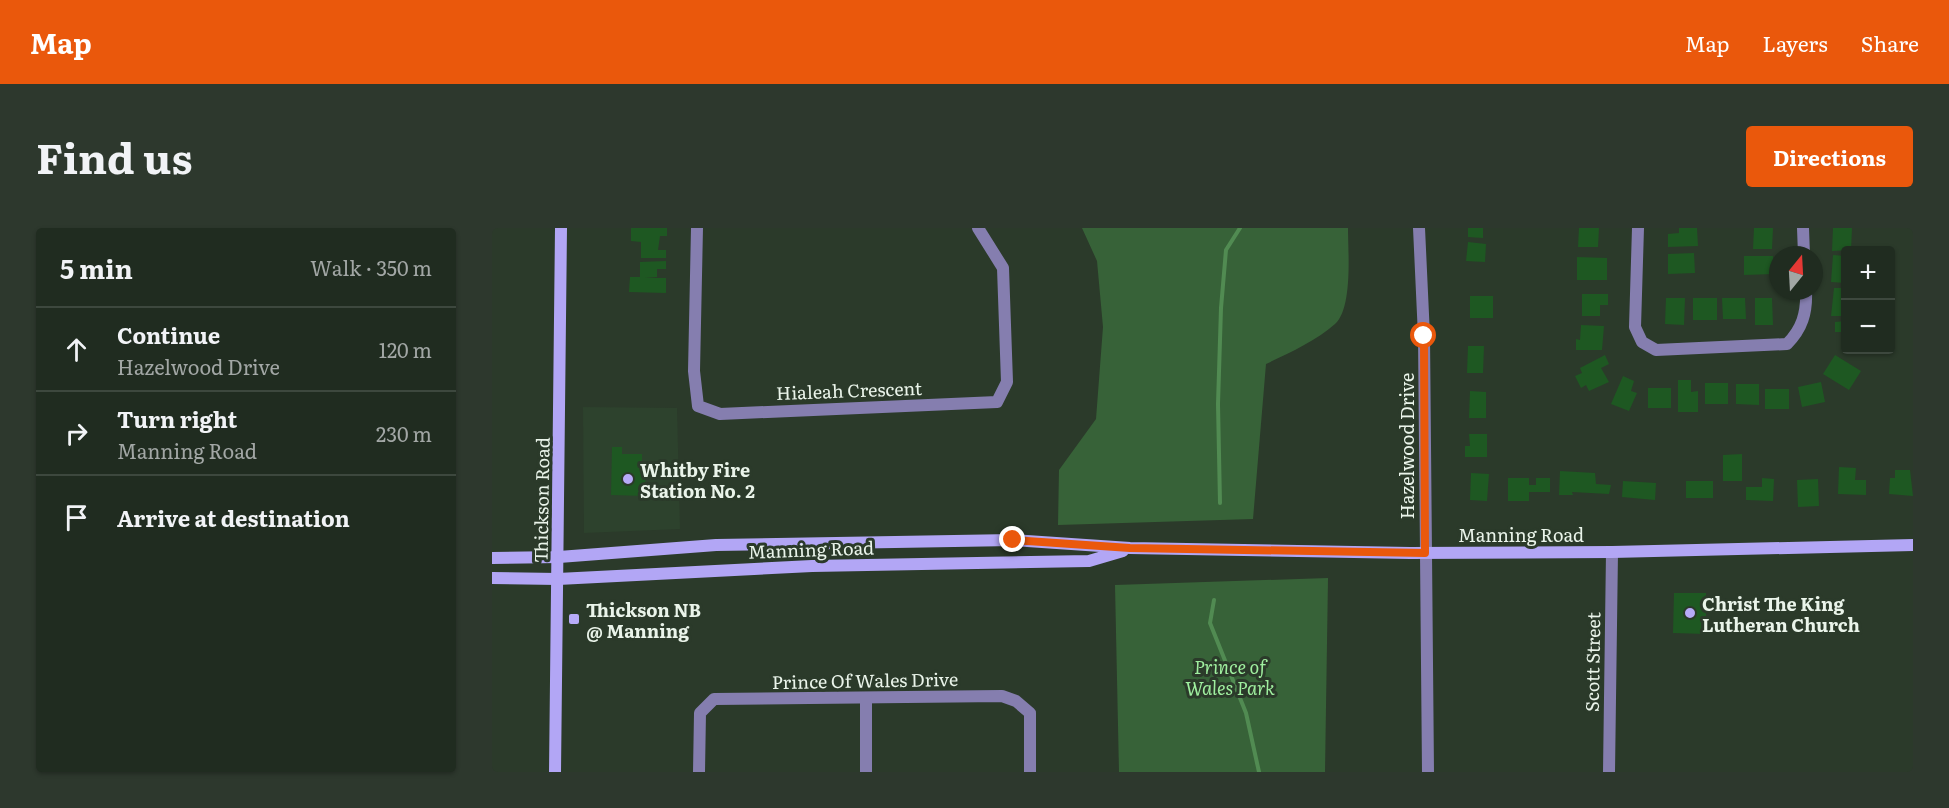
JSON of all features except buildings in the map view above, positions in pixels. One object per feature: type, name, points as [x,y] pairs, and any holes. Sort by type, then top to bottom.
[{"type":"main road","name":"Thickson Road","points":[[555,772],[561,228]]},
{"type":"main road","name":"Manning Road","points":[[492,558],[559,557],[716,545],[1001,540],[1130,548],[1425,553],[1612,552],[1913,545]]},
{"type":"main road","name":"Manning Road","points":[[492,578],[558,579],[812,566],[1089,561],[1130,548]]},
{"type":"street","name":"Hialeah Crescent","points":[[697,228],[694,371],[698,406],[720,414],[997,402],[1007,382],[1004,268],[978,228]]},
{"type":"street","name":"Hazelwood Drive","points":[[1419,228],[1424,336],[1428,772]]},
{"type":"street","points":[[1638,228],[1635,327],[1642,342],[1656,350],[1787,344],[1800,331],[1807,300]]},
{"type":"street","points":[[1803,228],[1804,246]]},
{"type":"street","name":"Scott Street","points":[[1609,772],[1612,552]]},
{"type":"street","name":"Prince Of Wales Drive","points":[[699,772],[700,713],[714,699],[1002,696],[1016,701],[1030,713],[1030,772]]},
{"type":"street","points":[[866,698],[866,772]]},
{"type":"shaded area","points":[[583,407],[677,408],[680,529],[584,533]]},
{"type":"green space","points":[[1082,228],[1348,228],[1347,293],[1341,316],[1335,324],[1319,336],[1266,364],[1253,519],[1058,525],[1059,470],[1096,419],[1103,327],[1097,261]]},
{"type":"green space","name":"Prince of Wales Park","points":[[1328,578],[1325,772],[1119,772],[1115,585]]},
{"type":"waterway","points":[[1220,503],[1218,404],[1221,308],[1226,250],[1240,228]]},
{"type":"waterway","points":[[1214,600],[1210,623],[1246,713],[1259,772]]},
{"type":"place","name":"Whitby Fire Station No. 2","points":[[628,479]]},
{"type":"place","name":"Christ The King Lutheran Church","points":[[1690,613]]},
{"type":"place","name":"Thickson NB @ Manning","points":[[574,619]]},
{"type":"route","points":[[1013,540],[1130,548],[1425,553],[1424,336]]}]
